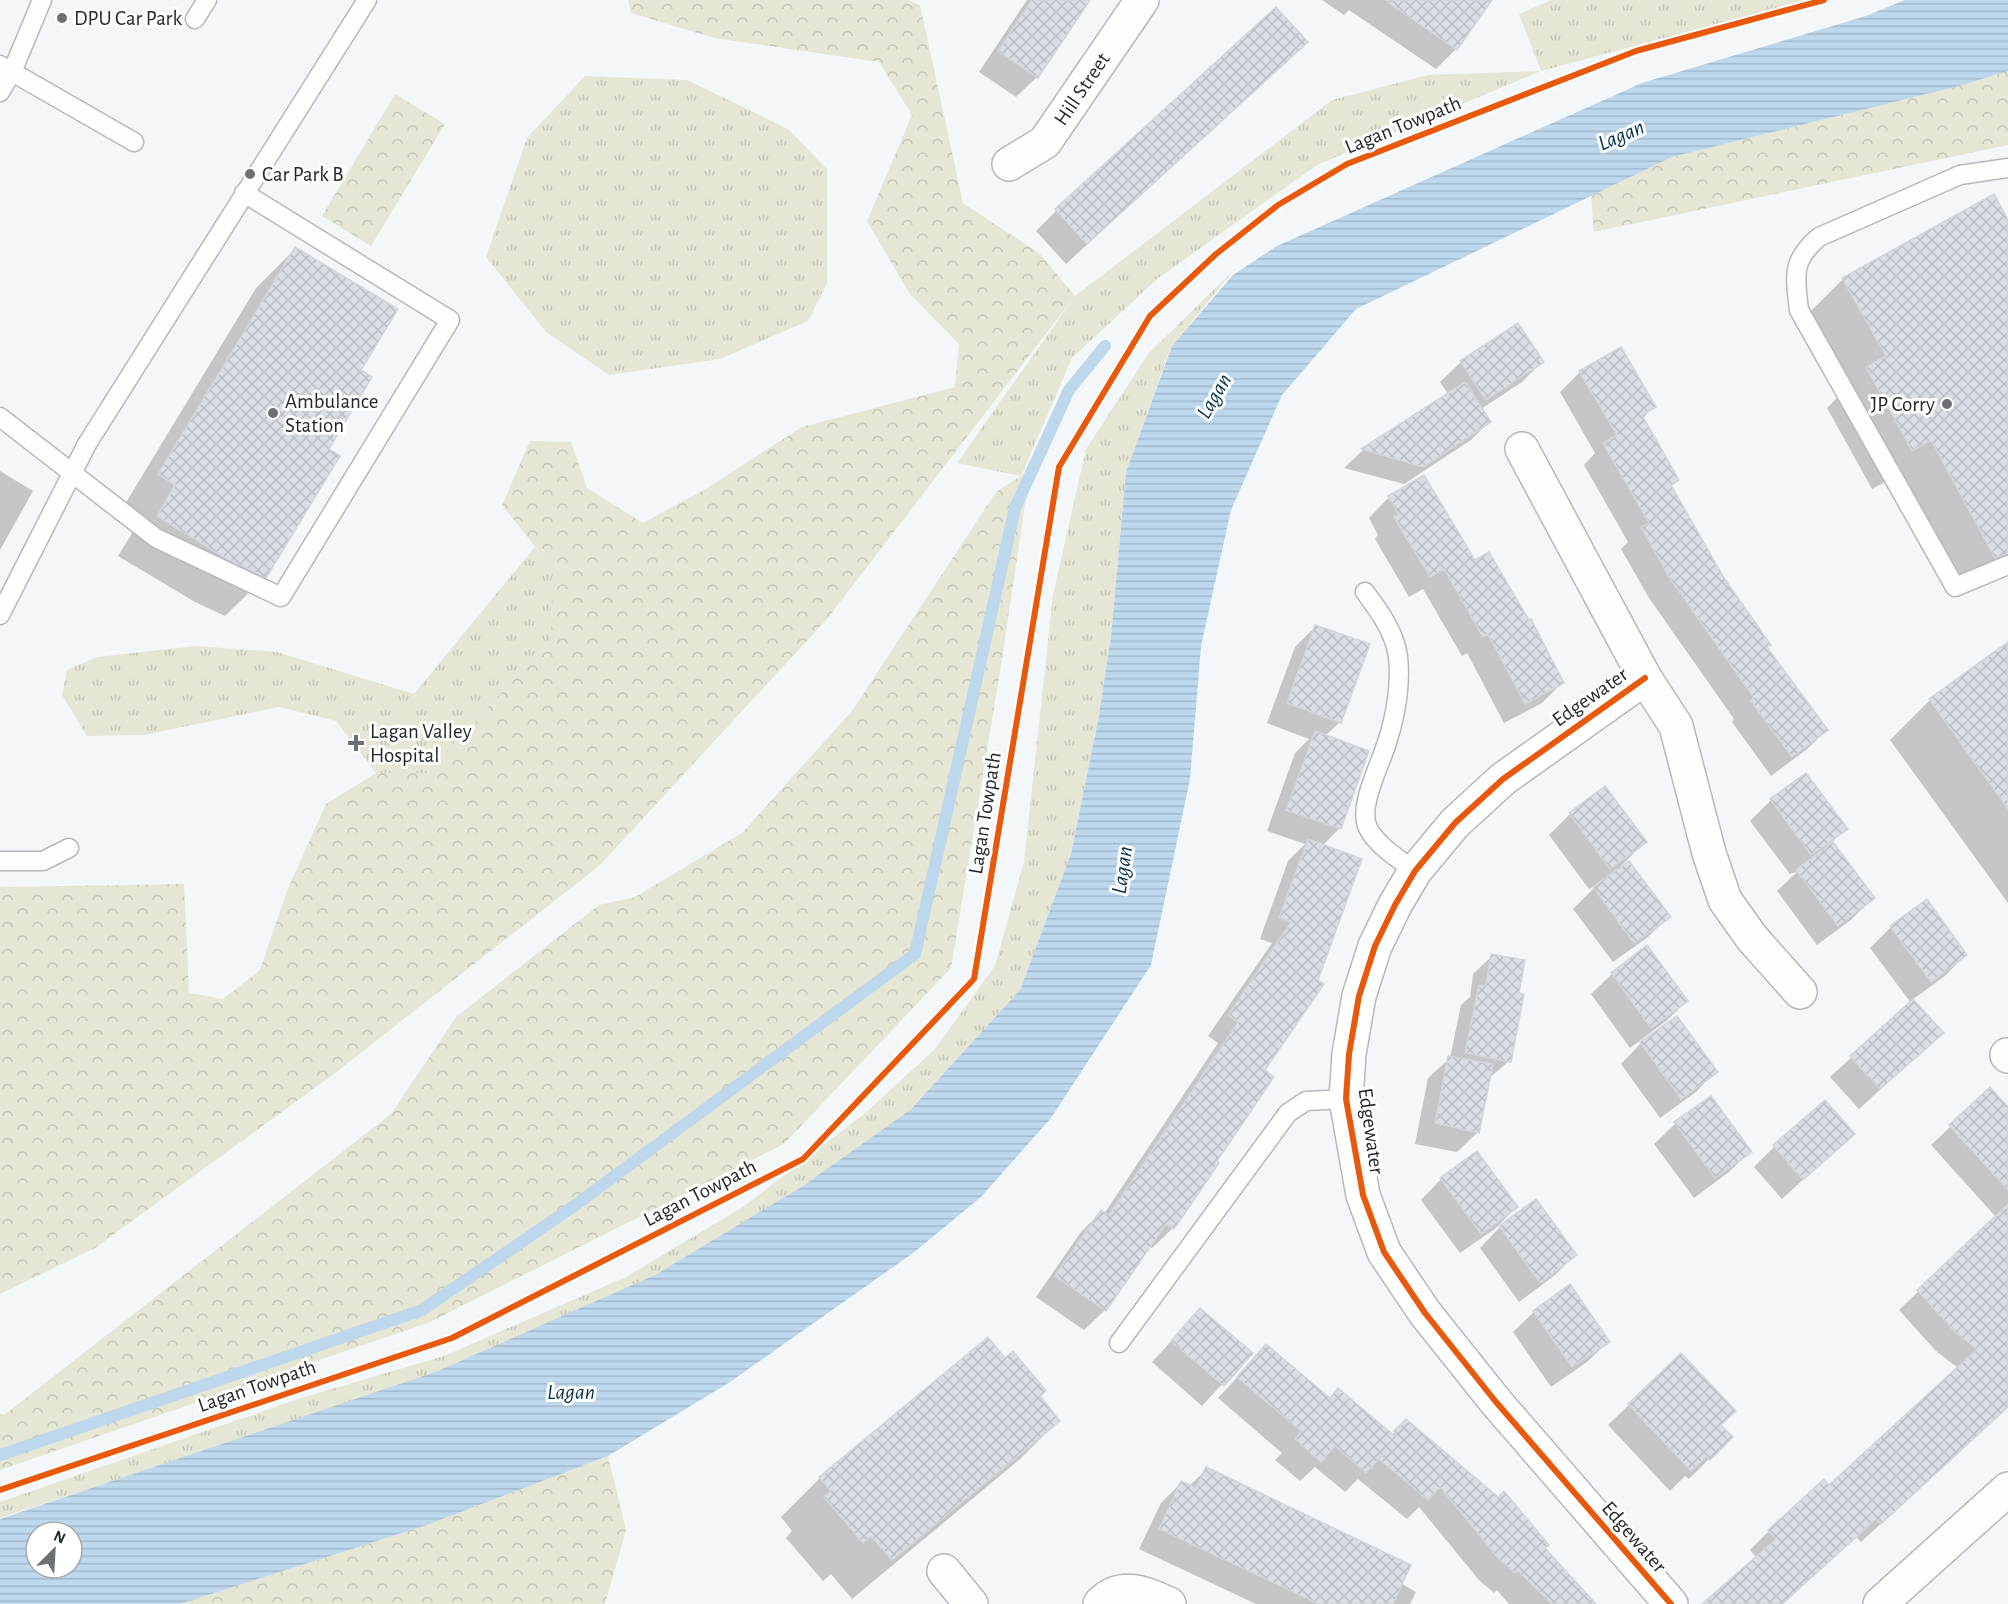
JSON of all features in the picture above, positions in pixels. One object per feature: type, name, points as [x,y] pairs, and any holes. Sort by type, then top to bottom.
[{"type":"street","name":"Hill Street","points":[[1009,164],[1046,142],[1142,0]]},
{"type":"street","name":"Edgewater","points":[[1522,449],[1645,678],[1676,726],[1708,853],[1725,900],[1752,938],[1800,992]]},
{"type":"street","name":"Edgewater","points":[[1645,678],[1503,779],[1455,823],[1415,871],[1375,946],[1359,996],[1349,1054],[1346,1099],[1363,1195],[1384,1252],[1425,1313],[1496,1402],[1671,1604]]},
{"type":"street","points":[[1880,1604],[2008,1489]]},
{"type":"street","points":[[944,1571],[971,1604]]},
{"type":"street","points":[[1100,1604],[1107,1597],[1125,1590],[1148,1594],[1169,1604]]},
{"type":"lane","points":[[0,92],[6,68],[42,0]]},
{"type":"lane","points":[[195,19],[207,0]]},
{"type":"lane","points":[[0,615],[87,444],[366,0]]},
{"type":"lane","points":[[6,68],[134,142]]},
{"type":"lane","points":[[2008,168],[1960,175],[1819,237],[1802,252],[1795,278],[1798,310],[1955,587],[2008,565]]},
{"type":"lane","points":[[0,417],[156,538],[282,597],[450,320],[244,193]]},
{"type":"lane","points":[[1365,592],[1386,622],[1398,656],[1396,703],[1388,739],[1365,809],[1367,827],[1390,853],[1415,871]]},
{"type":"lane","points":[[0,861],[43,861],[69,848]]},
{"type":"lane","name":"Edgewater","points":[[1119,1343],[1288,1113],[1306,1101],[1346,1099]]},
{"type":"green space","points":[[628,0],[908,0],[920,5],[963,203],[1040,254],[1075,296],[827,619],[599,866],[334,1074],[95,1248],[0,1294],[0,887],[184,884],[189,993],[223,999],[260,970],[287,891],[326,804],[376,773],[427,773],[551,639],[552,568],[502,505],[530,441],[571,442],[587,488],[643,523],[707,488],[802,427],[955,387],[959,344],[909,293],[867,221],[912,115],[879,62],[714,38],[631,13]]},
{"type":"green space","points":[[1551,0],[1806,0],[1541,71],[1519,14]]},
{"type":"green space","points":[[1541,71],[1317,165],[1157,279],[1072,358],[1021,476],[957,463],[1075,296],[1332,100],[1428,75]]},
{"type":"green space","points":[[2008,71],[2008,145],[1594,232],[1591,196],[1672,157],[1963,85]]},
{"type":"green space","points":[[585,76],[687,80],[788,129],[827,169],[827,283],[808,321],[720,359],[609,375],[546,332],[486,257],[527,138]]},
{"type":"green space","points":[[395,94],[445,124],[371,246],[322,216]]},
{"type":"green space","points":[[1232,272],[1170,349],[1126,472],[1111,637],[1098,721],[1071,854],[1020,990],[905,1115],[767,1211],[579,1318],[355,1402],[0,1518],[0,1502],[298,1399],[444,1356],[626,1277],[743,1207],[864,1114],[934,1050],[995,966],[1024,862],[1053,595],[1086,449],[1149,353]]},
{"type":"green space","points":[[1030,470],[1002,659],[951,968],[784,1144],[430,1322],[0,1470],[0,1413],[4,1415],[391,1114],[456,1017],[599,905],[635,897],[742,833],[852,711],[996,492]]},
{"type":"green space","points":[[535,547],[552,568],[551,639],[427,773],[376,773],[336,721],[279,707],[144,735],[87,736],[62,695],[67,670],[97,657],[196,646],[277,652],[414,694]]},
{"type":"green space","points":[[608,1456],[626,1530],[605,1604],[180,1604],[427,1525]]},
{"type":"water","name":"Lagan","points":[[1905,0],[2008,0],[2008,71],[1963,85],[1672,157],[1356,309],[1282,395],[1231,510],[1201,646],[1190,779],[1151,965],[1051,1118],[981,1197],[913,1253],[730,1382],[608,1456],[427,1525],[180,1604],[0,1604],[0,1519],[438,1371],[655,1275],[800,1188],[910,1110],[1020,990],[1071,854],[1098,721],[1111,637],[1126,472],[1172,346],[1233,275],[1277,246],[1642,83],[1866,16]]},
{"type":"building","points":[[1032,0],[1090,0],[1038,78],[998,51]]},
{"type":"building","points":[[1385,0],[1492,0],[1457,50]]},
{"type":"building","points":[[1276,7],[1308,42],[1087,244],[1055,209]]},
{"type":"building","name":"JP Corry","points":[[1994,194],[2008,220],[2008,554],[1995,558],[1931,440],[1912,451],[1866,367],[1886,356],[1842,278]]},
{"type":"building","name":"Ambulance Station","points":[[295,247],[398,309],[361,370],[372,377],[329,449],[340,456],[266,578],[234,563],[157,516],[175,485],[158,474]]},
{"type":"building","points":[[1518,323],[1544,362],[1486,400],[1460,361]]},
{"type":"building","points":[[1621,347],[1656,407],[1642,415],[1679,480],[1671,485],[1724,578],[1771,645],[1767,647],[1828,730],[1792,757],[1751,701],[1754,698],[1669,577],[1641,527],[1649,523],[1603,443],[1617,435],[1579,371]]},
{"type":"building","points":[[1465,382],[1491,422],[1423,467],[1361,449]]},
{"type":"building","points":[[1424,475],[1475,560],[1489,552],[1529,620],[1531,619],[1564,683],[1525,704],[1488,634],[1483,637],[1444,569],[1430,577],[1394,517],[1399,515],[1388,496]]},
{"type":"building","points":[[1315,625],[1370,644],[1341,723],[1287,703]]},
{"type":"building","points":[[2008,642],[2008,809],[1929,699]]},
{"type":"building","points":[[1315,731],[1369,751],[1341,829],[1286,810]]},
{"type":"building","points":[[1806,773],[1848,829],[1811,855],[1770,799]]},
{"type":"building","points":[[1605,786],[1647,842],[1610,869],[1569,813]]},
{"type":"building","points":[[1308,839],[1362,859],[1318,980],[1324,984],[1265,1070],[1274,1077],[1217,1161],[1219,1163],[1174,1229],[1166,1224],[1106,1311],[1055,1276],[1101,1210],[1109,1215],[1238,1022],[1228,1015],[1291,922],[1279,918]]},
{"type":"building","points":[[1833,842],[1875,898],[1838,926],[1796,870]]},
{"type":"building","points":[[1629,861],[1671,917],[1634,943],[1593,887]]},
{"type":"building","points":[[1927,899],[1967,955],[1931,982],[1890,926]]},
{"type":"building","points":[[1647,945],[1688,1001],[1651,1028],[1611,973]]},
{"type":"building","points":[[1491,954],[1525,960],[1519,993],[1524,994],[1511,1062],[1465,1053],[1479,985],[1486,986]]},
{"type":"building","points":[[1913,999],[1944,1033],[1880,1089],[1850,1056]]},
{"type":"building","points":[[1677,1016],[1718,1072],[1681,1099],[1640,1042]]},
{"type":"building","points":[[1448,1056],[1493,1064],[1479,1133],[1435,1123]]},
{"type":"building","points":[[1990,1087],[2008,1107],[2008,1190],[1949,1125]]},
{"type":"building","points":[[1711,1096],[1752,1152],[1715,1178],[1674,1122]]},
{"type":"building","points":[[1825,1100],[1855,1134],[1803,1180],[1773,1145]]},
{"type":"building","points":[[1477,1151],[1518,1207],[1481,1234],[1440,1178]]},
{"type":"building","points":[[1536,1199],[1577,1255],[1540,1283],[1499,1226]]},
{"type":"building","points":[[2008,1204],[2008,1407],[1881,1524],[1876,1519],[1782,1604],[1702,1604],[1776,1539],[1768,1530],[1824,1479],[1829,1485],[1977,1349],[1955,1332],[1917,1290]]},
{"type":"building","points":[[1570,1284],[1610,1342],[1572,1367],[1533,1311]]},
{"type":"building","points":[[1200,1308],[1253,1353],[1224,1386],[1171,1341]]},
{"type":"building","points":[[988,1337],[1005,1358],[1013,1351],[1046,1391],[1040,1396],[1060,1421],[892,1560],[871,1536],[863,1543],[824,1497],[831,1491],[819,1477]]},
{"type":"building","points":[[1266,1344],[1330,1398],[1338,1388],[1397,1438],[1394,1431],[1406,1419],[1498,1497],[1504,1491],[1549,1545],[1545,1548],[1596,1604],[1552,1604],[1518,1571],[1515,1573],[1499,1559],[1440,1487],[1428,1500],[1379,1459],[1386,1451],[1366,1473],[1335,1446],[1321,1462],[1295,1439],[1301,1431],[1237,1377]]},
{"type":"building","points":[[1681,1353],[1736,1411],[1721,1425],[1733,1437],[1710,1460],[1707,1456],[1691,1471],[1628,1404]]},
{"type":"building","points":[[1206,1467],[1411,1565],[1393,1604],[1319,1604],[1159,1529],[1181,1481],[1196,1488]]},
{"type":"waterway","points":[[0,1455],[422,1310],[574,1206],[915,954],[1015,508],[1069,390],[1105,346]]},
{"type":"cycle path","name":"Lagan Towpath","points":[[0,1490],[452,1338],[803,1159],[974,979],[1059,467],[1150,316],[1216,254],[1278,205],[1347,164],[1636,51],[1824,0]]},
{"type":"cycle path","points":[[1645,678],[1503,779],[1455,823],[1415,871],[1375,946],[1359,996],[1349,1054],[1346,1099],[1363,1195],[1384,1252],[1425,1313],[1496,1402],[1671,1604]]},
{"type":"place","name":"DPU Car Park","points":[[62,18]]},
{"type":"place","name":"Car Park B","points":[[250,174]]},
{"type":"place","name":"JP Corry","points":[[1947,404]]},
{"type":"place","name":"Ambulance Station","points":[[273,413]]},
{"type":"place","name":"Lagan Valley Hospital","points":[[356,743]]}]
